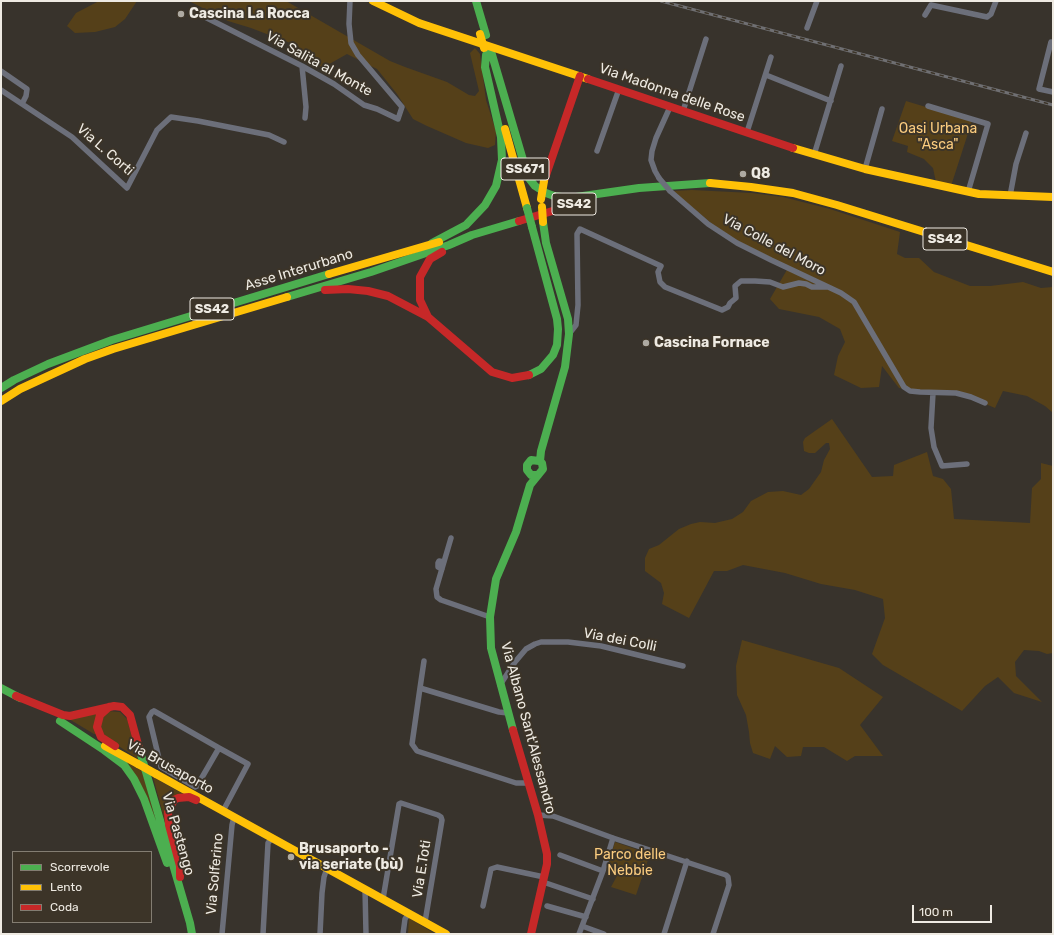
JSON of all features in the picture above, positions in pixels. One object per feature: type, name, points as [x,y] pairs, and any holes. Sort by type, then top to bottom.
[{"type":"main road","name":"Via Madonna delle Rose","points":[[372,1],[419,23],[814,155],[979,194],[1053,197]]},
{"type":"main road","name":"SS671","points":[[471,1],[483,35]]},
{"type":"main road","name":"SS671","points":[[230,314],[246,313],[325,290],[348,289],[368,291],[388,296],[428,317],[486,367],[500,375],[512,378],[532,375],[549,362],[556,349],[558,329],[557,319],[527,208],[483,35],[476,1]]},
{"type":"main road","points":[[429,244],[449,236],[466,225],[485,205],[496,186],[502,160],[501,137],[485,67],[487,50]]},
{"type":"main road","name":"SS671","points":[[487,50],[525,169],[528,177],[535,186],[540,190],[554,196],[569,198],[639,188]]},
{"type":"main road","points":[[536,461],[543,469],[538,475],[533,475],[529,472],[527,465],[536,461],[540,451],[565,367],[569,334],[568,319],[546,243],[541,203],[544,181],[580,76]]},
{"type":"main road","name":"SS42","points":[[1,401],[43,378],[85,359],[113,349],[371,272],[449,245],[472,235],[510,223],[639,188],[706,183],[793,193],[837,205],[1053,272]]},
{"type":"main road","points":[[428,317],[420,300],[419,287],[422,273],[430,259],[450,248],[504,230],[510,223]]},
{"type":"main road","name":"Asse Interurbano","points":[[1,388],[14,380],[48,364],[112,340],[429,244],[472,235]]},
{"type":"main road","name":"Via Albano Sant'Alessandro","points":[[529,472],[530,485],[516,532],[496,579],[490,617],[491,648],[500,685],[538,815],[547,854],[544,880],[531,934]]},
{"type":"main road","name":"Via Albano Sant'Alessandro","points":[[530,485],[538,475]]},
{"type":"main road","name":"Via Brusaporto","points":[[1,688],[446,934]]},
{"type":"main road","points":[[16,696],[57,713],[70,716],[114,706]]},
{"type":"main road","points":[[114,706],[108,708],[100,715],[97,723],[99,732],[101,737],[121,750],[136,763]]},
{"type":"main road","name":"Via Pastengo","points":[[114,706],[122,707],[130,715],[192,934]]},
{"type":"main road","points":[[60,721],[74,732],[114,757],[124,765],[134,779],[144,799],[170,870],[181,893]]},
{"type":"main road","points":[[181,893],[180,866],[169,825],[168,808],[174,800],[189,797],[220,809]]},
{"type":"street","name":"Via Salita al Monte","points":[[193,11],[302,66],[334,84],[364,105],[377,109],[398,119],[402,107],[358,55],[351,43],[349,24],[350,1]]},
{"type":"street","points":[[807,28],[817,1]]},
{"type":"street","points":[[925,14],[930,5],[987,17],[991,14],[996,1]]},
{"type":"street","points":[[683,111],[706,39]]},
{"type":"street","points":[[1051,42],[1039,88],[1053,92]]},
{"type":"street","points":[[747,132],[771,57]]},
{"type":"street","points":[[302,66],[306,107],[305,118]]},
{"type":"street","points":[[814,155],[841,66]]},
{"type":"street","points":[[1,71],[27,89],[26,96],[22,104]]},
{"type":"street","points":[[766,75],[831,101]]},
{"type":"street","points":[[597,151],[619,89]]},
{"type":"street","name":"Via L. Corti","points":[[1,90],[72,137],[127,188],[157,130],[171,117],[269,135],[284,142]]},
{"type":"street","points":[[928,106],[988,124],[968,192]]},
{"type":"street","name":"Via Colle del Moro","points":[[670,107],[656,138],[651,160],[659,178],[670,191],[708,224],[737,243],[841,293],[854,302],[904,387],[910,391],[956,393],[985,403]]},
{"type":"street","points":[[865,168],[882,109]]},
{"type":"street","points":[[1010,196],[1016,164],[1026,133]]},
{"type":"street","name":"Via Colle del Moro","points":[[569,334],[576,325],[578,305],[577,234],[580,229],[661,266],[658,272],[660,282],[666,287],[722,310],[728,307],[730,302],[736,298],[735,286],[741,281],[770,282],[783,287],[799,283],[812,287],[828,287]]},
{"type":"street","points":[[933,393],[931,428],[934,447],[942,466],[967,464]]},
{"type":"street","points":[[451,538],[436,589],[437,597],[441,600],[490,617]]},
{"type":"street","name":"Via dei Colli","points":[[500,685],[515,662],[526,649],[541,642],[568,642],[601,646],[683,666]]},
{"type":"street","points":[[424,660],[412,739],[412,744],[417,751],[516,783],[529,783]]},
{"type":"street","points":[[420,688],[499,712],[508,713]]},
{"type":"street","points":[[219,748],[199,784],[195,787],[161,767],[149,717],[150,714],[154,711],[157,712],[248,764],[220,809]]},
{"type":"street","name":"Via E.Toti","points":[[383,899],[399,804],[401,803],[438,815],[442,820],[425,922]]},
{"type":"street","points":[[538,815],[553,816],[613,838],[724,874],[728,877],[729,885],[713,934]]},
{"type":"street","name":"Via Solferino","points":[[222,934],[234,817]]},
{"type":"street","points":[[263,934],[268,843],[272,838]]},
{"type":"street","points":[[579,934],[603,871],[613,838]]},
{"type":"street","points":[[560,855],[603,871]]},
{"type":"street","points":[[664,934],[687,861]]},
{"type":"street","points":[[483,906],[491,869],[496,866],[544,880],[592,898]]},
{"type":"street","points":[[320,934],[322,893],[327,868]]},
{"type":"street","points":[[365,889],[366,934]]},
{"type":"street","points":[[547,906],[586,917]]},
{"type":"street","points":[[403,934],[405,919],[409,913]]},
{"type":"street","points":[[582,926],[604,934]]},
{"type":"green space","points":[[99,1],[137,1],[125,19],[115,27],[95,32],[75,33],[67,26],[76,13]]},
{"type":"green space","points":[[189,1],[286,1],[390,61],[447,82],[469,95],[475,96],[479,91],[470,53],[475,48],[480,54],[486,100],[496,131],[495,145],[488,148],[466,143],[413,119],[397,94],[377,69],[347,54],[324,67],[310,65],[298,46],[228,21]]},
{"type":"green space","name":"Oasi Urbana \"Asca\"","points":[[906,101],[972,121],[951,186],[936,182],[933,168],[924,159],[907,152],[908,146],[892,141]]},
{"type":"green space","points":[[692,190],[752,193],[783,197],[830,209],[900,232],[897,254],[905,258],[919,258],[934,272],[970,286],[990,286],[1023,282],[1041,288],[1053,287],[1053,413],[1045,406],[1027,396],[1003,391],[995,408],[955,391],[945,390],[931,392],[899,388],[882,366],[879,387],[861,388],[834,375],[838,356],[845,342],[840,329],[819,317],[779,309],[770,299],[788,268],[760,254],[717,228],[673,191]]},
{"type":"green space","points":[[832,419],[872,477],[893,476],[894,465],[927,452],[933,476],[943,479],[951,489],[954,519],[1030,523],[1032,488],[1041,479],[1041,463],[1053,466],[1053,653],[1047,654],[1039,651],[1024,650],[1015,662],[1016,676],[1042,702],[1014,693],[998,677],[985,686],[962,711],[883,665],[872,654],[885,618],[883,599],[855,590],[821,584],[785,573],[743,565],[727,571],[714,571],[689,618],[662,604],[664,593],[661,583],[645,571],[645,558],[649,549],[659,545],[679,529],[691,524],[700,522],[715,523],[732,519],[743,512],[751,501],[768,492],[783,491],[801,495],[809,489],[821,472],[824,460],[830,449],[829,443],[826,443],[815,453],[809,453],[804,451],[803,442],[805,438]]},
{"type":"green space","points":[[742,640],[839,668],[883,697],[860,725],[883,756],[855,756],[847,761],[824,747],[803,747],[801,756],[787,757],[775,746],[770,759],[753,753],[746,715],[737,695],[736,666]]},
{"type":"green space","points":[[99,710],[96,734],[69,719]]},
{"type":"green space","points":[[108,711],[120,712],[127,719],[138,759],[108,739],[100,729],[102,716]]},
{"type":"green space","points":[[124,761],[142,771],[159,830]]},
{"type":"green space","points":[[153,777],[183,794],[172,800],[171,844]]},
{"type":"green space","name":"Parco delle Nebbie","points":[[615,842],[650,854],[636,895],[611,887],[618,874],[606,870]]},
{"type":"green space","points":[[409,918],[435,934],[408,934]]},
{"type":"railway","points":[[661,1],[1053,105]]},
{"type":"traffic: fast","points":[[476,1],[486,35]]},
{"type":"traffic: fast","points":[[490,48],[528,177],[535,186],[546,193],[554,196],[569,198],[639,188],[710,183]]},
{"type":"traffic: fast","points":[[432,243],[466,225],[485,205],[496,186],[502,160],[501,137],[485,67],[486,55]]},
{"type":"traffic: fast","points":[[527,208],[532,227]]},
{"type":"traffic: fast","points":[[287,297],[371,272],[449,245],[472,235],[519,221]]},
{"type":"traffic: fast","points":[[540,461],[541,451],[565,367],[569,334],[568,319],[546,243],[543,222]]},
{"type":"traffic: fast","points":[[529,375],[541,369],[553,355],[557,345],[558,329],[557,319],[532,227]]},
{"type":"traffic: fast","points":[[1,388],[14,380],[48,364],[112,340],[329,274]]},
{"type":"traffic: fast","points":[[513,730],[491,648],[490,617],[496,579],[516,532],[530,485],[543,469],[542,463],[531,460],[527,465],[527,470],[531,475],[538,475]]},
{"type":"traffic: fast","points":[[1,688],[20,698]]},
{"type":"traffic: fast","points":[[60,721],[124,765],[134,779],[144,799],[167,863]]},
{"type":"traffic: fast","points":[[139,748],[192,934]]},
{"type":"traffic: slow","points":[[373,1],[419,23],[588,79]]},
{"type":"traffic: slow","points":[[480,34],[484,48]]},
{"type":"traffic: slow","points":[[505,129],[527,208]]},
{"type":"traffic: slow","points":[[793,148],[865,169],[979,194],[1053,197]]},
{"type":"traffic: slow","points":[[541,199],[544,181]]},
{"type":"traffic: slow","points":[[710,183],[793,193],[837,205],[1053,272]]},
{"type":"traffic: slow","points":[[542,207],[543,222]]},
{"type":"traffic: slow","points":[[329,274],[439,242]]},
{"type":"traffic: slow","points":[[1,401],[20,389],[85,359],[113,349],[287,297]]},
{"type":"traffic: slow","points":[[105,746],[138,764]]},
{"type":"traffic: slow","points":[[138,764],[156,774]]},
{"type":"traffic: slow","points":[[156,774],[446,934]]},
{"type":"traffic: jam","points":[[544,181],[580,76]]},
{"type":"traffic: jam","points":[[588,79],[793,148]]},
{"type":"traffic: jam","points":[[519,221],[586,201]]},
{"type":"traffic: jam","points":[[428,317],[420,300],[420,277],[430,259],[442,252]]},
{"type":"traffic: jam","points":[[325,290],[348,289],[368,291],[388,296],[428,317],[492,372],[512,378],[529,375]]},
{"type":"traffic: jam","points":[[16,696],[63,715],[70,716],[114,706],[122,707],[130,715],[139,748]]},
{"type":"traffic: jam","points":[[109,707],[100,715],[97,727],[101,737],[115,746]]},
{"type":"traffic: jam","points":[[513,730],[538,815],[547,854],[547,864],[531,934]]},
{"type":"traffic: jam","points":[[180,877],[180,866],[169,825],[168,812],[174,800],[178,798],[189,797],[196,800]]},
{"type":"place","name":"Cascina La Rocca","points":[[181,14]]},
{"type":"place","name":"Q8","points":[[743,174]]},
{"type":"place","name":"Cascina Fornace","points":[[646,343]]},
{"type":"place","name":"Brusaporto - via seriate (bù)","points":[[291,857]]}]
